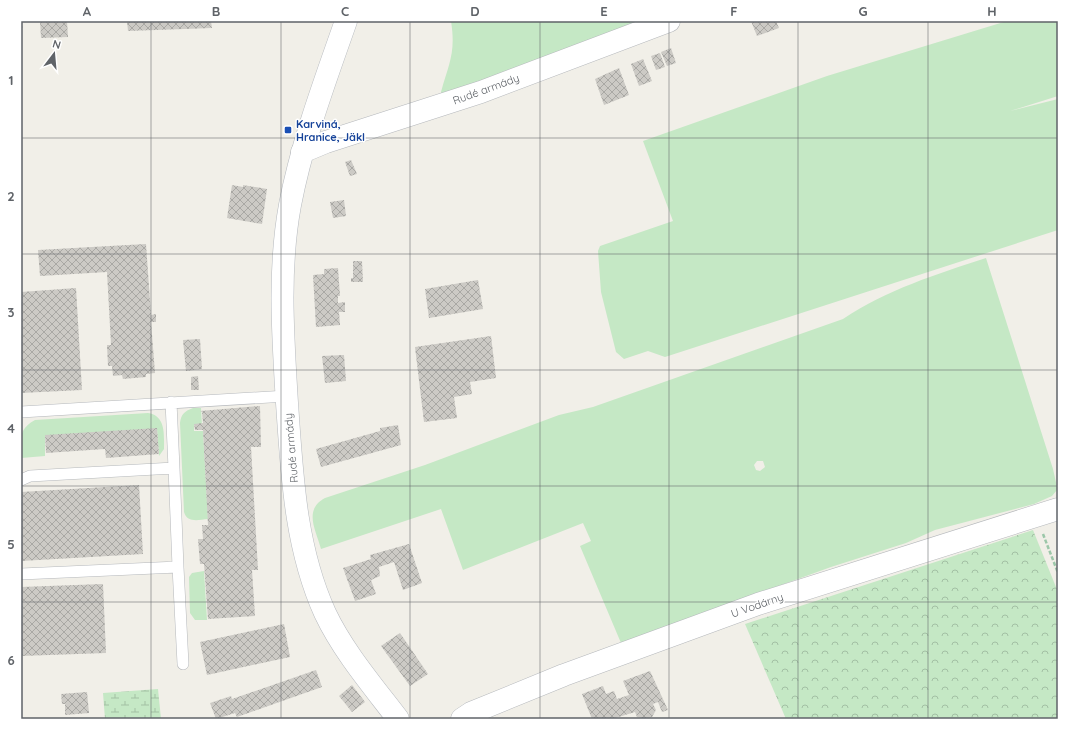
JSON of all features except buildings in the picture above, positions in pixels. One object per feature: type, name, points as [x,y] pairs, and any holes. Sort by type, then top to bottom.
[{"type":"street","name":"Rudé armády","points":[[346,21],[302,152],[290,204],[283,263],[282,292],[290,456],[298,526],[313,583],[334,632],[398,719]]},
{"type":"street","name":"Rudé armády","points":[[302,152],[326,142],[481,92],[669,21]]},
{"type":"street","name":"U Vodárny","points":[[462,719],[564,675],[758,604],[1058,509]]},
{"type":"lane","points":[[21,412],[287,396]]},
{"type":"lane","points":[[171,402],[183,664]]},
{"type":"lane","points":[[21,480],[30,476],[174,468]]},
{"type":"lane","points":[[21,574],[178,567]]},
{"type":"path","points":[[1036,516],[1058,573]]},
{"type":"green space","points":[[451,21],[652,21],[443,98],[441,92],[451,58],[453,42]]},
{"type":"green space","points":[[1007,21],[1058,21],[1058,96],[1010,111],[1058,99],[1058,230],[665,357],[648,351],[624,359],[616,352],[601,292],[598,251],[600,246],[673,221],[643,141],[827,76]]},
{"type":"green space","points":[[986,258],[1053,469],[1057,487],[1057,490],[1052,496],[1034,504],[935,530],[906,543],[831,567],[621,643],[580,546],[591,541],[583,523],[463,570],[441,509],[321,549],[314,528],[313,514],[314,508],[325,498],[425,465],[559,415],[593,407],[843,319],[894,291]],"holes":[[[757,461],[763,461],[765,467],[760,471],[756,470],[754,465]]]},
{"type":"green space","points":[[193,408],[201,408],[202,425],[194,425],[194,431],[203,431],[208,519],[197,520],[188,518],[185,516],[184,512],[180,423],[181,417],[184,413]]},
{"type":"green space","points":[[148,413],[158,418],[163,426],[164,449],[159,456],[157,429],[45,436],[45,456],[21,458],[21,436],[25,428],[35,420]]},
{"type":"green space","points":[[1033,530],[1058,592],[1058,719],[786,719],[745,624]]},
{"type":"green space","points":[[204,571],[207,620],[195,620],[190,613],[189,577],[192,573]]},
{"type":"green space","points":[[158,689],[161,719],[105,719],[103,693]]},
{"type":"railway","points":[[21,27],[24,21]]},
{"type":"place","name":"Karviná, Hranice, Jäkl","points":[[288,130]]}]
